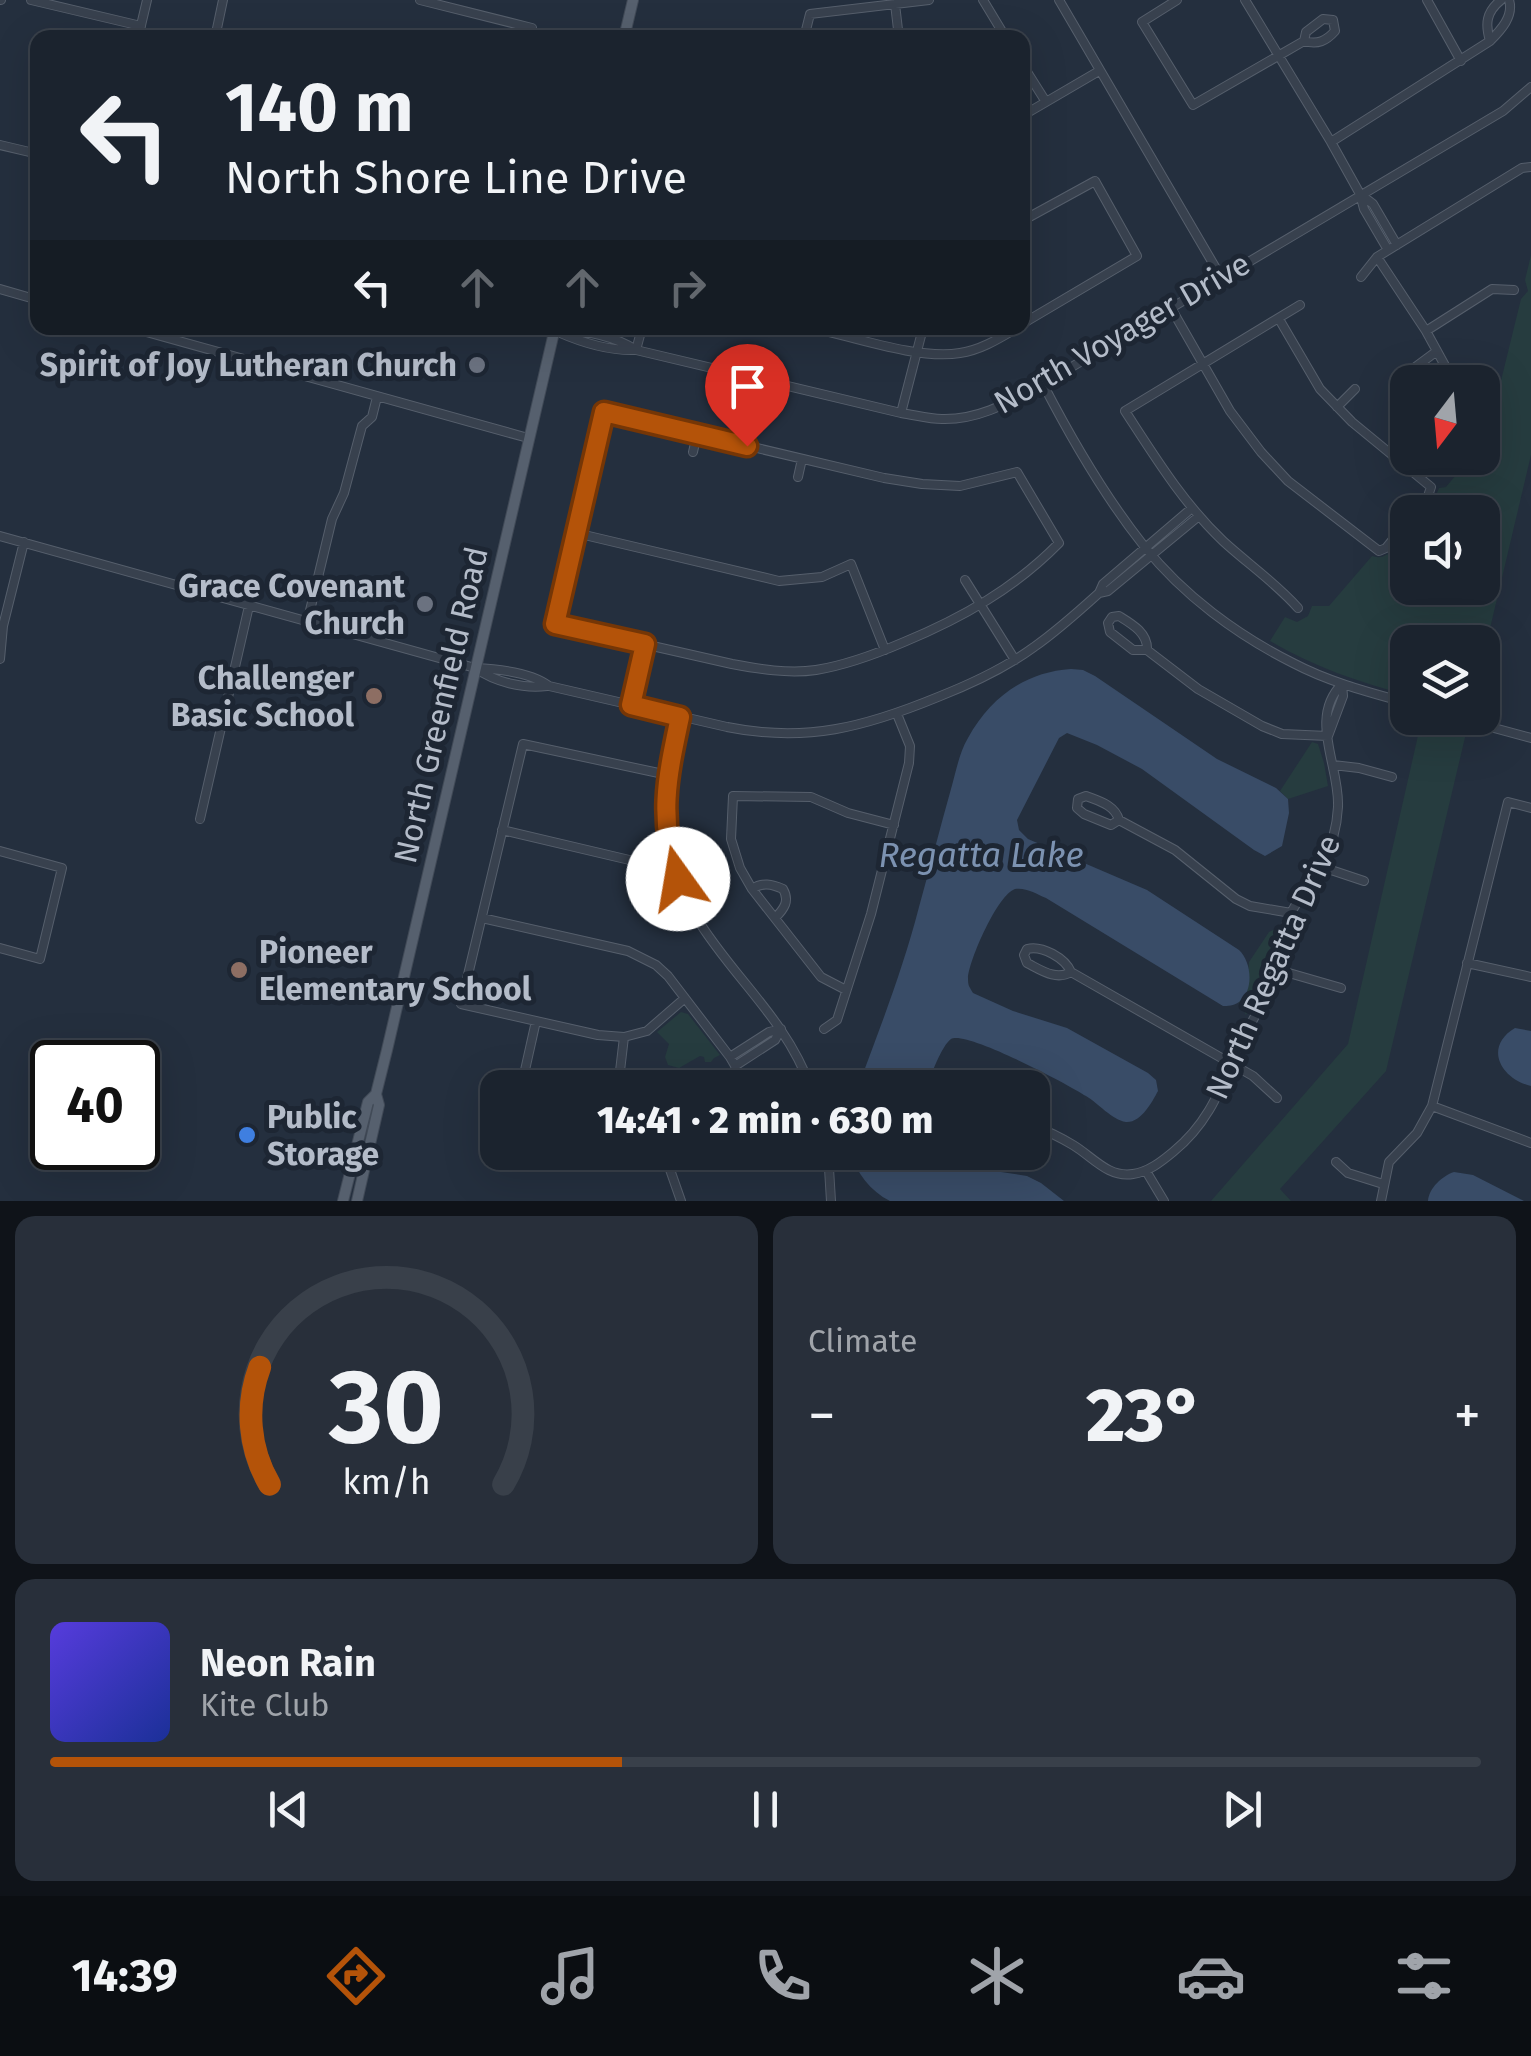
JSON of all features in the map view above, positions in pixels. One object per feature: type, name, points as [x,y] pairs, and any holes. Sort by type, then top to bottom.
[{"type":"main road","points":[[626,30],[633,0]]},
{"type":"main road","name":"North Greenfield Road","points":[[357,1201],[379,1105],[376,1094],[554,335]]},
{"type":"main road","name":"North Greenfield Road","points":[[343,1201],[368,1102],[376,1094]]},
{"type":"main road","points":[[356,1151],[369,1148]]},
{"type":"street","points":[[31,0],[141,26]]},
{"type":"street","points":[[140,30],[147,0]]},
{"type":"street","points":[[217,30],[224,0]]},
{"type":"street","points":[[420,0],[521,30]]},
{"type":"street","points":[[806,30],[810,14],[929,0]]},
{"type":"street","points":[[983,0],[1001,30]]},
{"type":"street","points":[[1059,0],[1221,276]]},
{"type":"street","points":[[1177,0],[1142,22],[1192,105],[1304,41]]},
{"type":"street","points":[[1245,0],[1332,142],[1388,250]]},
{"type":"street","points":[[1426,0],[1461,61]]},
{"type":"street","points":[[1490,41],[1486,28],[1488,14],[1501,0]]},
{"type":"street","points":[[1332,142],[1490,41],[1509,16],[1509,0]]},
{"type":"street","points":[[895,4],[898,30]]},
{"type":"street","points":[[1030,111],[1099,71]]},
{"type":"street","points":[[1030,77],[1046,102]]},
{"type":"street","name":"North Voyager Drive","points":[[566,335],[620,351],[636,350],[902,413],[941,420],[969,417],[992,411],[1043,384],[1502,111],[1531,87]]},
{"type":"street","points":[[0,144],[30,152]]},
{"type":"street","points":[[1361,277],[1377,257],[1522,168],[1531,168]]},
{"type":"street","points":[[1030,217],[1095,181],[1137,256],[1030,320]]},
{"type":"street","points":[[1360,194],[1373,204],[1397,245]]},
{"type":"street","points":[[1377,257],[1445,365]]},
{"type":"street","points":[[0,290],[30,298]]},
{"type":"street","points":[[1426,331],[1492,290],[1514,290]]},
{"type":"street","points":[[1298,608],[1199,516],[1166,475],[1125,411],[1300,304]]},
{"type":"street","points":[[1170,308],[1230,411],[1288,482],[1379,552],[1390,543]]},
{"type":"street","points":[[1279,319],[1320,389],[1352,422],[1430,487],[1428,495]]},
{"type":"street","points":[[157,335],[528,438]]},
{"type":"street","points":[[636,350],[640,335]]},
{"type":"street","points":[[844,335],[918,352],[959,353],[1004,335]]},
{"type":"street","points":[[902,413],[922,335]]},
{"type":"street","points":[[1418,365],[1437,351]]},
{"type":"street","points":[[747,446],[763,380]]},
{"type":"street","points":[[1043,384],[1105,491],[1149,551],[1198,600],[1254,642],[1295,664],[1390,699]]},
{"type":"street","points":[[1337,408],[1356,389]]},
{"type":"street","points":[[307,623],[332,519],[344,494],[362,426],[372,416],[377,397]]},
{"type":"street","points":[[604,412],[747,446],[922,484],[960,486],[1017,472],[1059,543],[1031,570],[953,622],[827,668],[788,671],[732,664],[555,624],[604,412]]},
{"type":"street","points":[[693,452],[697,434]]},
{"type":"street","points":[[798,478],[802,458]]},
{"type":"street","points":[[1149,551],[1192,508]]},
{"type":"street","points":[[0,536],[476,668],[489,678],[534,688],[549,686],[752,732],[786,734],[839,730],[897,714],[976,681],[1044,639],[1100,593],[1102,584],[1199,516]]},
{"type":"street","points":[[576,533],[779,581],[822,577],[851,564],[885,650]]},
{"type":"street","points":[[0,659],[3,626],[24,542]]},
{"type":"street","points":[[965,580],[1015,660]]},
{"type":"street","points":[[200,818],[250,606]]},
{"type":"street","points":[[1146,650],[1143,634],[1119,616],[1112,617],[1108,623],[1110,632],[1133,650],[1146,650],[1198,689],[1262,726],[1282,734],[1328,736]]},
{"type":"street","points":[[631,705],[645,644]]},
{"type":"street","name":"North Regatta Drive","points":[[1146,1171],[1185,1142],[1215,1104],[1268,989],[1290,913],[1322,867],[1333,838],[1338,808],[1326,715],[1333,693],[1342,684]]},
{"type":"street","points":[[824,1029],[837,1020],[871,914],[909,763],[910,746],[897,714]]},
{"type":"street","points":[[680,717],[668,775],[666,828],[674,866],[704,928],[782,1029],[804,1070]]},
{"type":"street","points":[[1500,730],[1531,738]]},
{"type":"street","points":[[668,775],[523,744],[461,1004],[598,1035],[624,1037],[647,1032],[685,998]]},
{"type":"street","points":[[1334,765],[1392,777]]},
{"type":"street","points":[[846,990],[821,977],[752,889],[731,839],[733,796],[811,797],[848,814],[894,825]]},
{"type":"street","points":[[1086,796],[1112,807],[1119,820],[1110,825],[1084,814],[1078,808],[1078,799],[1086,796]]},
{"type":"street","points":[[1381,1201],[1389,1162],[1417,1133],[1432,1106],[1508,802],[1531,808]]},
{"type":"street","points":[[1119,820],[1176,850],[1236,899],[1250,906],[1290,913]]},
{"type":"street","points":[[502,830],[638,862]]},
{"type":"street","points":[[0,851],[62,868],[40,959],[0,948]]},
{"type":"street","points":[[1322,867],[1364,881]]},
{"type":"street","points":[[752,889],[766,884],[782,888],[786,902],[775,918]]},
{"type":"street","points":[[482,918],[628,951],[656,965],[738,1070]]},
{"type":"street","points":[[1071,972],[1054,976],[1027,962],[1024,955],[1027,949],[1035,947],[1065,962],[1071,972],[1253,1076],[1277,1098]]},
{"type":"street","points":[[1467,963],[1531,978]]},
{"type":"street","points":[[1275,970],[1340,988]]},
{"type":"street","points":[[525,1070],[536,1021]]},
{"type":"street","points":[[730,1056],[768,1032],[782,1029]]},
{"type":"street","points":[[736,1066],[774,1040],[782,1029]]},
{"type":"street","points":[[620,1070],[624,1037]]},
{"type":"street","points":[[1432,1106],[1531,1143]]},
{"type":"street","points":[[1050,1134],[1109,1171],[1146,1171],[1164,1201]]},
{"type":"street","points":[[1336,1162],[1348,1173],[1383,1184]]},
{"type":"street","points":[[671,1170],[681,1201]]},
{"type":"street","points":[[829,1170],[831,1201]]},
{"type":"green space","points":[[1531,255],[1531,455],[1500,586],[1500,495],[1436,495],[1456,475],[1500,475],[1500,385],[1521,299],[1528,291],[1525,280]]},
{"type":"green space","points":[[1388,554],[1390,605],[1496,605],[1491,625],[1390,625],[1390,690],[1337,673],[1270,641],[1285,617],[1297,622],[1308,616],[1312,606],[1329,606],[1372,556]]},
{"type":"green space","points":[[1418,735],[1466,735],[1386,1071],[1280,1189],[1291,1201],[1211,1201],[1348,1044]]},
{"type":"green space","points":[[1312,742],[1318,744],[1328,786],[1288,799],[1280,791]]},
{"type":"green space","points":[[1277,928],[1263,978],[1246,1015],[1239,1002],[1247,992],[1249,962],[1269,932]]},
{"type":"green space","points":[[681,1012],[688,1014],[720,1055],[711,1062],[700,1056],[679,1068],[668,1065],[665,1057],[669,1044],[657,1032]]},
{"type":"water","name":"Regatta Lake","points":[[1083,670],[1095,676],[1217,759],[1276,788],[1288,799],[1282,846],[1265,856],[1142,769],[1067,733],[1059,738],[1017,820],[1019,830],[1028,839],[1147,890],[1239,950],[1249,969],[1244,997],[1231,1006],[1223,1006],[1046,898],[1015,889],[1001,902],[970,969],[968,978],[973,993],[1067,1028],[1148,1073],[1156,1080],[1158,1091],[1145,1111],[1126,1122],[1050,1076],[1050,1070],[1038,1070],[960,1038],[951,1039],[934,1070],[864,1070],[906,953],[965,744],[998,699],[1024,682],[1054,671]]},
{"type":"water","points":[[1515,1028],[1531,1031],[1531,1086],[1511,1077],[1500,1062],[1500,1044]]},
{"type":"water","points":[[857,1170],[994,1170],[1027,1176],[1064,1201],[890,1201]]},
{"type":"water","points":[[1454,1172],[1473,1175],[1524,1201],[1428,1201],[1437,1183]]},
{"type":"place","name":"Spirit of Joy Lutheran Church","points":[[477,365]]},
{"type":"place","name":"Grace Covenant Church","points":[[425,604]]},
{"type":"place","name":"Challenger Basic School","points":[[374,696]]},
{"type":"place","name":"Pioneer Elementary School","points":[[239,970]]},
{"type":"place","name":"Public Storage","points":[[247,1135]]},
{"type":"route","points":[[678,879],[666,828],[665,800],[680,717],[631,705],[645,644],[555,624],[604,412],[747,446]]}]
